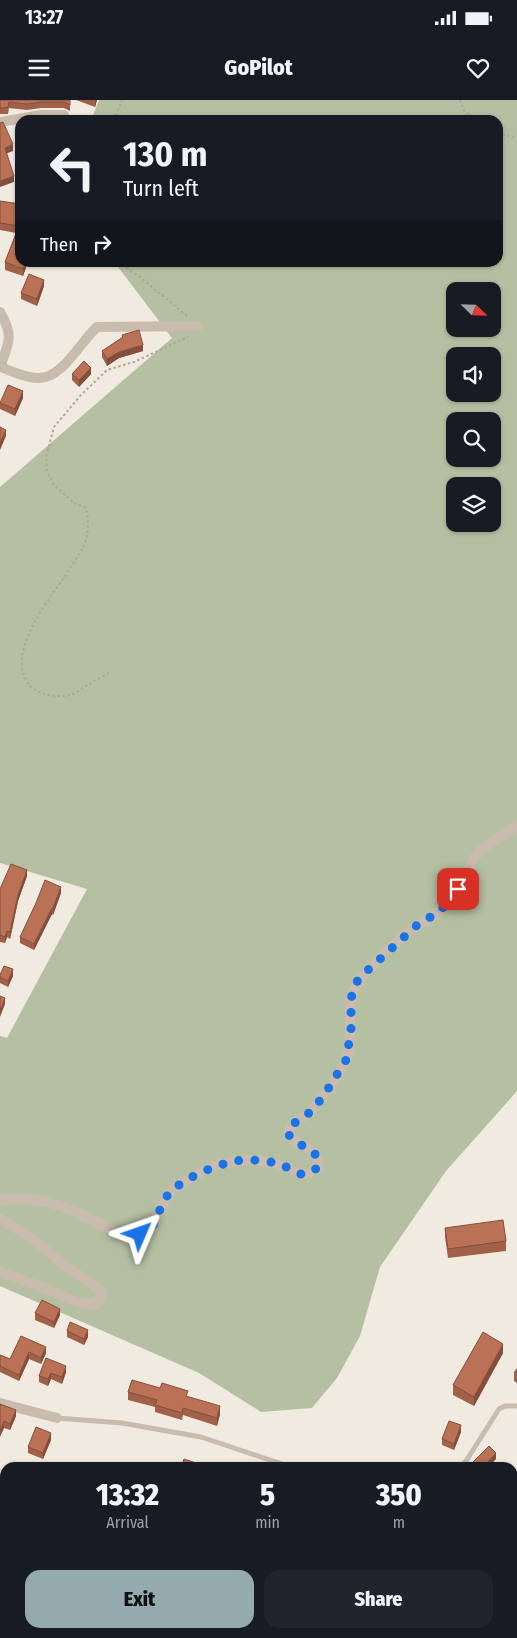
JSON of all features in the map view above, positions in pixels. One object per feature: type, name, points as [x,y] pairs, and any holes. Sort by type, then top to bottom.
[{"type":"street","points":[[41,115],[64,115]]},
{"type":"street","points":[[0,122],[15,119]]},
{"type":"street","points":[[0,312],[10,334],[0,367],[35,378],[53,376],[97,327],[198,326]]},
{"type":"street","points":[[0,1200],[38,1201],[60,1206],[126,1236],[150,1230],[155,1224],[165,1199],[170,1192],[189,1179],[211,1168],[230,1162],[259,1160],[281,1165],[302,1174],[311,1173],[318,1167],[318,1158],[313,1151],[291,1139],[288,1133],[290,1126],[309,1113],[323,1097],[346,1060],[351,1031],[352,992],[358,980],[416,926],[440,911],[458,889],[475,857],[490,843],[517,825]]},
{"type":"street","points":[[0,1219],[29,1236],[102,1293],[97,1304],[79,1303],[0,1272]]},
{"type":"street","points":[[0,1403],[57,1418]]},
{"type":"lane","points":[[465,1462],[499,1409],[505,1406],[517,1406]]},
{"type":"lane","points":[[57,1418],[122,1423],[201,1437],[276,1462]]},
{"type":"path","points":[[116,115],[122,100]]},
{"type":"path","points":[[460,100],[464,111],[470,115]]},
{"type":"path","points":[[503,134],[517,137]]},
{"type":"path","points":[[110,673],[88,684],[72,695],[51,696],[31,688],[24,675],[22,658],[26,641],[36,619],[85,544],[89,521],[86,508],[74,502],[54,485],[47,471],[46,456],[49,439],[54,427],[81,395],[107,370],[134,362],[152,352],[186,339],[198,326],[193,320],[125,267]]},
{"type":"green space","points":[[99,100],[517,100],[517,1091],[446,1171],[380,1267],[360,1336],[337,1378],[312,1408],[261,1412],[199,1373],[0,1286],[0,1036],[7,1038],[87,889],[0,863],[0,487],[172,338],[118,267],[503,267],[503,115],[93,115]]},
{"type":"building","points":[[0,100],[70,100],[70,105],[64,102],[27,104],[9,102],[8,107],[0,108]]},
{"type":"building","points":[[3,122],[13,144],[5,148],[14,176],[0,181],[0,123]]},
{"type":"building","points":[[0,201],[15,203],[15,225],[0,223]]},
{"type":"building","points":[[15,236],[15,266],[5,262]]},
{"type":"building","points":[[29,274],[44,280],[37,299],[21,293]]},
{"type":"building","points":[[139,330],[143,345],[119,352],[107,359],[102,351],[123,337],[122,335]]},
{"type":"building","points":[[84,361],[91,368],[79,380],[72,374]]},
{"type":"building","points":[[8,385],[23,391],[15,409],[0,403]]},
{"type":"building","points":[[0,427],[6,430],[0,443]]},
{"type":"building","points":[[11,864],[27,870],[18,895],[10,932],[7,931],[5,937],[0,935],[0,889]]},
{"type":"building","points":[[45,880],[61,887],[53,908],[34,944],[20,937]]},
{"type":"building","points":[[4,966],[13,969],[8,981],[0,977]]},
{"type":"building","points":[[0,996],[5,998],[0,1011]]},
{"type":"building","points":[[503,1220],[506,1241],[448,1249],[445,1228]]},
{"type":"building","points":[[42,1300],[60,1309],[54,1322],[35,1313]]},
{"type":"building","points":[[70,1322],[88,1330],[84,1339],[67,1331]]},
{"type":"building","points":[[483,1332],[503,1344],[474,1397],[453,1385]]},
{"type":"building","points":[[21,1336],[46,1347],[41,1358],[29,1352],[19,1375],[0,1366],[0,1355],[10,1359]]},
{"type":"building","points":[[46,1358],[66,1366],[62,1377],[51,1373],[48,1379],[39,1376]]},
{"type":"building","points":[[132,1380],[160,1388],[162,1383],[188,1391],[186,1396],[220,1406],[217,1418],[183,1408],[182,1413],[155,1405],[157,1400],[128,1392]]},
{"type":"building","points":[[0,1404],[16,1410],[10,1424],[4,1421],[0,1431]]},
{"type":"building","points":[[449,1421],[461,1425],[454,1444],[442,1439]]},
{"type":"building","points":[[36,1427],[51,1433],[43,1453],[28,1447]]},
{"type":"building","points":[[489,1446],[496,1453],[488,1462],[473,1462]]},
{"type":"route","points":[[140,1234],[150,1230],[155,1224],[165,1199],[170,1192],[189,1179],[211,1168],[230,1162],[259,1160],[281,1165],[302,1174],[311,1173],[318,1167],[318,1158],[313,1151],[291,1139],[288,1133],[290,1126],[309,1113],[323,1097],[346,1060],[351,1031],[352,992],[358,980],[416,926],[440,911],[458,889]]}]
